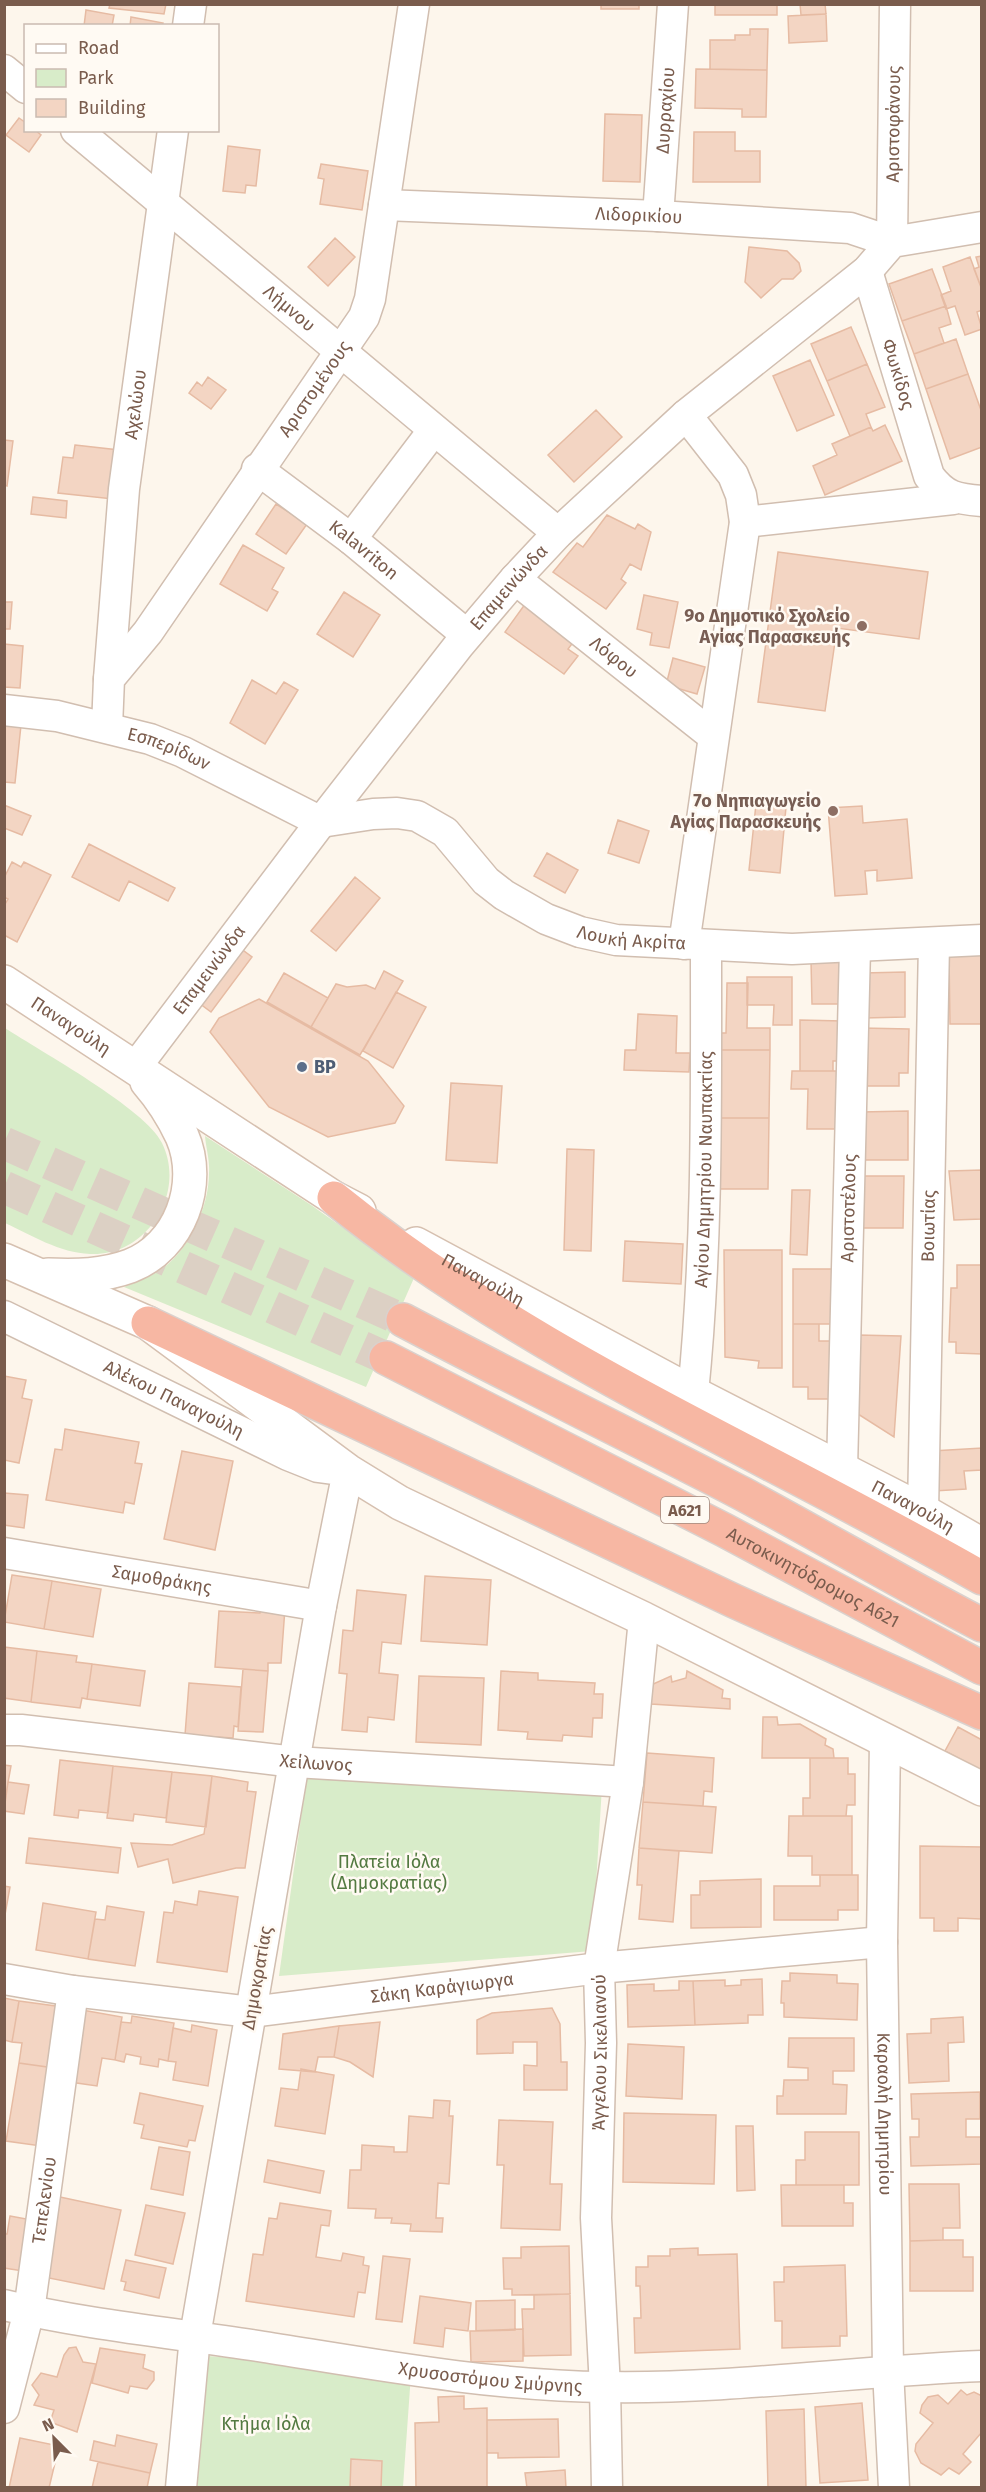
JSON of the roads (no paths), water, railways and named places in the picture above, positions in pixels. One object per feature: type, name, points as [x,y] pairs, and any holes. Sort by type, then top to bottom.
[{"type":"highway","points":[[334,1198],[391,1245],[561,1353],[887,1523],[981,1578]]},
{"type":"highway","name":"Αυτοκινητόδρομος Α621","points":[[403,1320],[743,1495],[884,1575],[981,1625]]},
{"type":"highway","points":[[148,1323],[734,1601],[981,1713]]},
{"type":"highway","name":"Αυτοκινητόδρομος Α621","points":[[386,1358],[724,1530],[981,1668]]},
{"type":"main road","name":"Παναγούλη","points":[[10,991],[135,1068],[334,1198],[693,1393],[923,1510],[981,1545]]},
{"type":"main road","points":[[34,1274],[89,1275],[132,1265],[151,1254],[179,1221],[190,1183],[183,1137],[158,1095],[135,1068]]},
{"type":"main road","points":[[4,1260],[148,1323],[348,1471],[400,1503],[644,1619],[981,1789]]},
{"type":"street","points":[[188,24],[191,4]]},
{"type":"street","name":"Αριστομένους","points":[[109,679],[148,632],[257,469],[364,317],[370,299],[414,4]]},
{"type":"street","name":"Δυρραχίου","points":[[658,216],[673,4]]},
{"type":"street","name":"Αριστοφάνους","points":[[892,242],[895,4]]},
{"type":"street","points":[[4,70],[24,86]]},
{"type":"street","name":"Λήμνου","points":[[78,132],[433,431],[558,533]]},
{"type":"street","name":"Αχελώου","points":[[109,679],[124,489],[173,132]]},
{"type":"street","name":"Λιδορικίου","points":[[384,205],[658,216],[849,228],[892,242]]},
{"type":"street","points":[[892,242],[981,227]]},
{"type":"street","name":"Επαμεινώνδα","points":[[135,1068],[321,822],[467,635],[514,579],[558,533],[686,415],[867,271],[892,242]]},
{"type":"street","name":"Φωκίδος","points":[[867,271],[929,476],[940,491],[967,500]]},
{"type":"street","name":"Αγίου Δημητρίου Ναυπακτίας","points":[[686,415],[733,475],[741,495],[745,522],[712,735],[695,945],[706,1174],[702,1305],[693,1393]]},
{"type":"street","points":[[351,539],[433,431]]},
{"type":"street","name":"Kalavriton","points":[[257,469],[351,539],[467,635]]},
{"type":"street","points":[[745,522],[967,500]]},
{"type":"street","name":"Λόφου","points":[[514,579],[712,735]]},
{"type":"street","points":[[107,727],[109,679]]},
{"type":"street","name":"Εσπερίδων","points":[[4,710],[57,716],[107,727],[183,752],[277,802],[321,822]]},
{"type":"street","name":"Λουκή Ακρίτα","points":[[321,822],[389,813],[417,816],[445,832],[486,881],[504,895],[546,919],[580,932],[616,940],[792,949],[855,948],[981,940]]},
{"type":"street","name":"Βοιωτίας","points":[[923,1510],[933,943]]},
{"type":"street","name":"Αριστοτέλους","points":[[842,1469],[855,948]]},
{"type":"street","name":"Αλέκου Παναγούλη","points":[[4,1316],[288,1455],[318,1467],[348,1471]]},
{"type":"street","name":"Δημοκρατίας","points":[[181,2487],[195,2336],[321,1606],[348,1471]]},
{"type":"street","name":"Σαμοθράκης","points":[[4,1552],[321,1606]]},
{"type":"street","name":"Άγγελου Σικελιανού","points":[[607,2487],[605,2387],[596,2218],[602,2043],[599,1968],[628,1782],[644,1619]]},
{"type":"street","name":"Χείλωνος","points":[[4,1730],[21,1730],[295,1762],[628,1782]]},
{"type":"street","name":"Καραολή Δημητρίου","points":[[885,1742],[882,1942],[888,2370],[894,2487]]},
{"type":"street","name":"Σάκη Καράγιωργα","points":[[4,1979],[73,1991],[251,2012],[599,1968],[882,1942]]},
{"type":"street","name":"Τεπελενίου","points":[[4,2408],[17,2308],[73,1991]]},
{"type":"street","name":"Χρυσοστόμου Σμύρνης","points":[[17,2308],[504,2381],[605,2387],[683,2385],[888,2370],[981,2366]]},
{"type":"tunnel","points":[[4,1143],[403,1320]]},
{"type":"tunnel","points":[[4,1187],[386,1358]]},
{"type":"place","name":"9ο Δημοτικό Σχολείο Αγίας Παρασκευής","points":[[862,626]]},
{"type":"place","name":"7ο Νηπιαγωγείο Αγίας Παρασκευής","points":[[833,811]]},
{"type":"place","name":"BP","points":[[302,1067]]},
{"type":"park label","name":"Πλατεία Ιόλα (Δημοκρατίας)","points":[[389,1872]]},
{"type":"park label","name":"Κτήμα Ιόλα","points":[[266,2424]]}]
